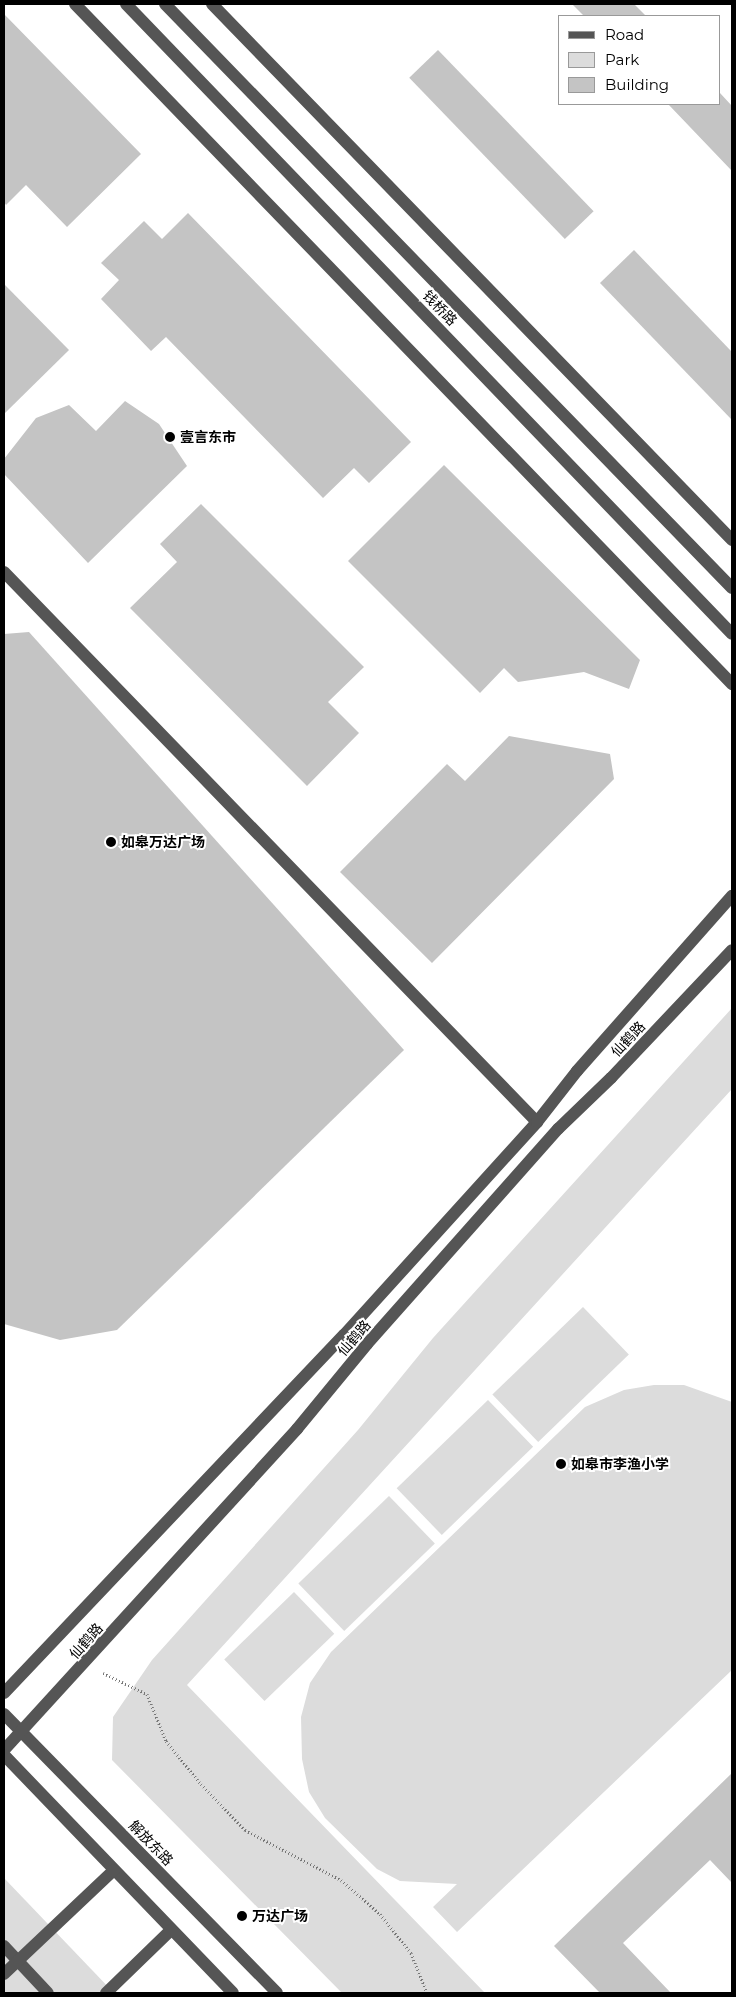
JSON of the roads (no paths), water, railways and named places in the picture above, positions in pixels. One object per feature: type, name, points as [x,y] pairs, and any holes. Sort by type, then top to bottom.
[{"type":"street","points":[[75,4],[732,684]]},
{"type":"street","name":"钱桥路","points":[[126,4],[732,634]]},
{"type":"street","name":"钱桥路","points":[[165,4],[732,588]]},
{"type":"street","points":[[212,4],[732,540]]},
{"type":"street","points":[[4,572],[537,1122]]},
{"type":"street","name":"仙鹤路","points":[[4,1693],[344,1334],[537,1122],[577,1071],[732,896]]},
{"type":"street","name":"仙鹤路","points":[[4,1750],[85,1664],[297,1429],[558,1129],[611,1078],[732,950]]},
{"type":"street","name":"解放东路","points":[[4,1714],[277,1993]]},
{"type":"street","points":[[4,1755],[233,1993]]},
{"type":"street","points":[[4,1974],[114,1870]]},
{"type":"street","points":[[106,1993],[171,1930]]},
{"type":"street","points":[[4,1946],[48,1993]]},
{"type":"place","name":"壹言东市","points":[[170,437]]},
{"type":"place","name":"如皋万达广场","points":[[111,842]]},
{"type":"place","name":"如皋市李渔小学","points":[[561,1464]]},
{"type":"place","name":"万达广场","points":[[242,1916]]}]
